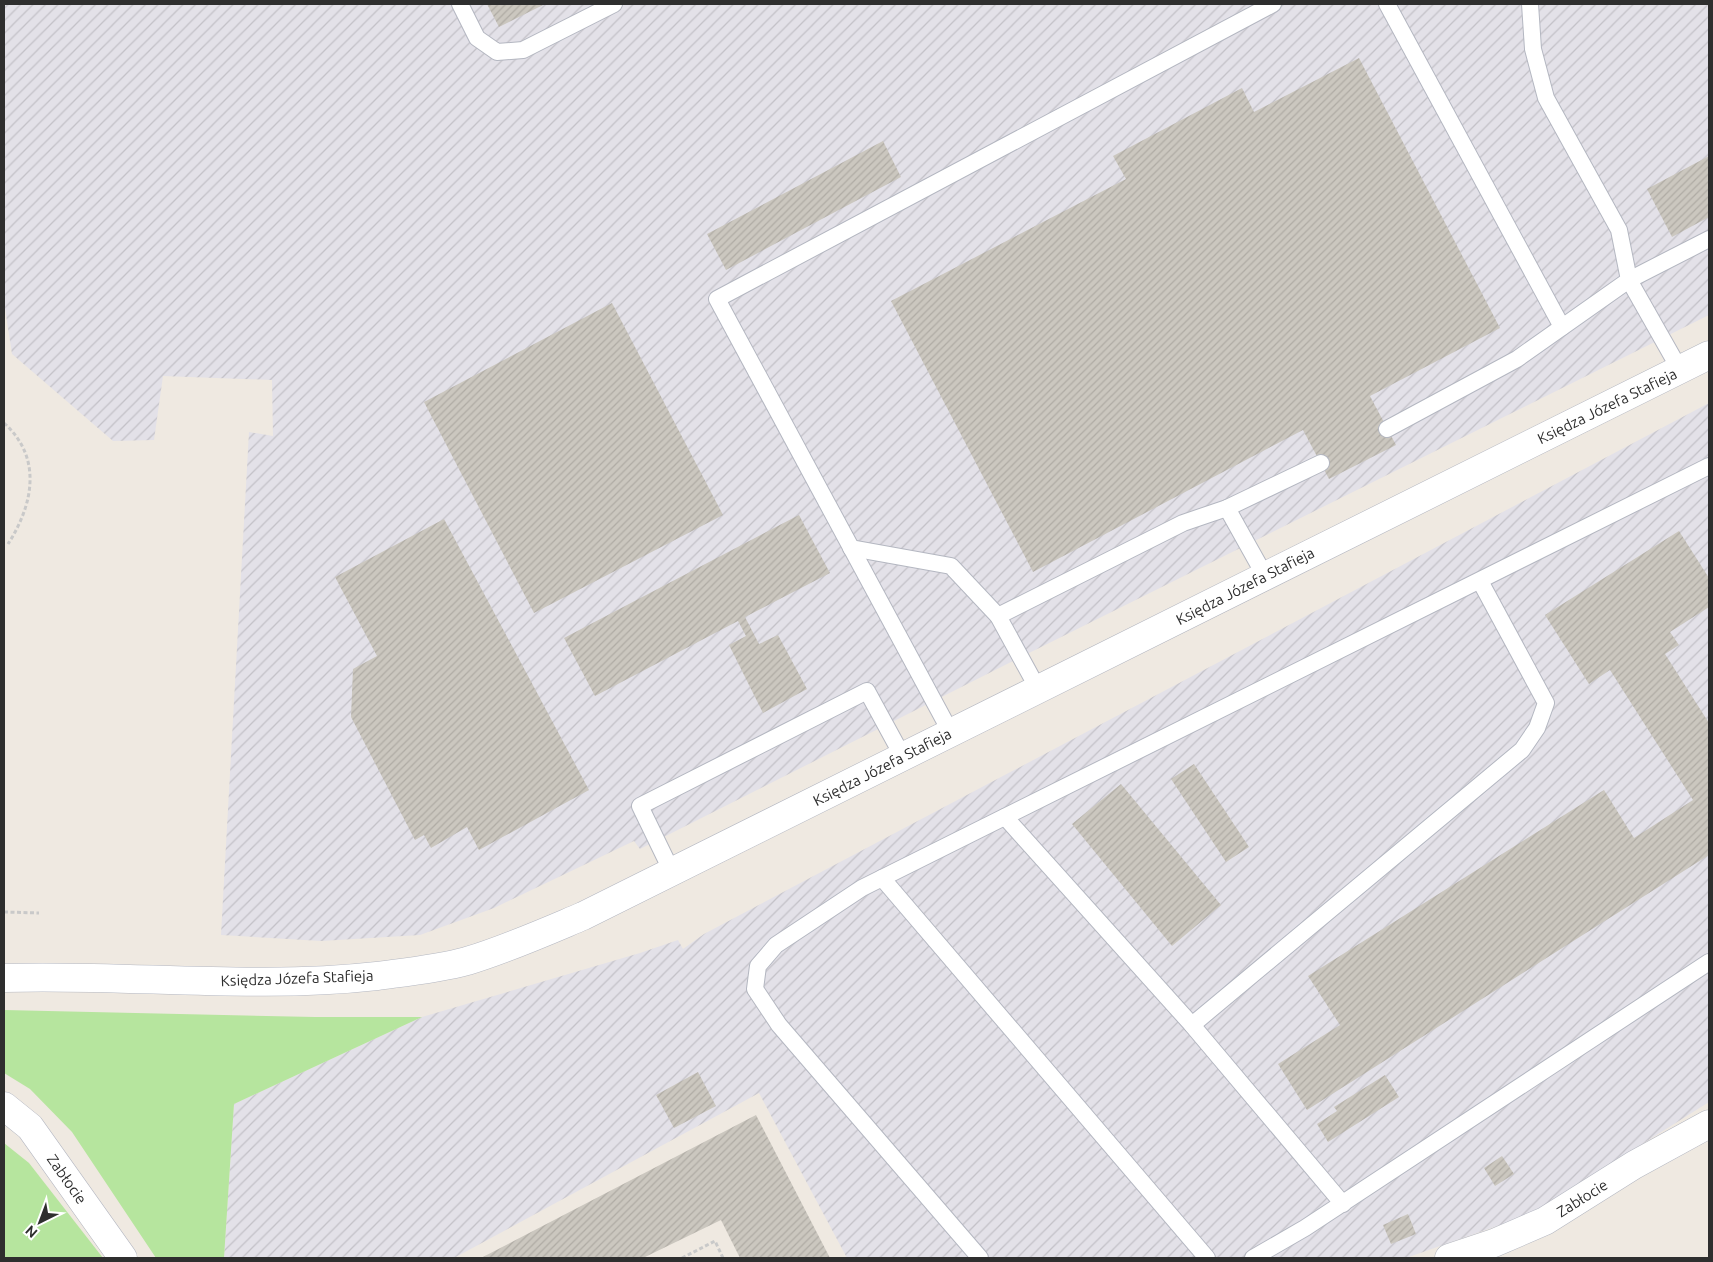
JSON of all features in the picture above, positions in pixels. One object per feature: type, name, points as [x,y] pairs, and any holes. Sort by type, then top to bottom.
[{"type":"street","name":"Księdza Józefa Stafieja","points":[[4,978],[38,977],[178,981],[348,979],[404,973],[466,961],[523,941],[583,916],[1709,355]]},
{"type":"street","name":"Zabłocie","points":[[4,1106],[30,1127],[123,1258]]},
{"type":"street","name":"Zabłocie","points":[[1449,1258],[1494,1243],[1545,1221],[1634,1165],[1709,1124]]},
{"type":"lane","points":[[460,4],[477,38],[496,52],[523,50],[614,4]]},
{"type":"lane","points":[[951,733],[717,299],[1273,4]]},
{"type":"lane","points":[[1387,4],[1562,327]]},
{"type":"lane","points":[[1530,4],[1533,49],[1546,98],[1619,230],[1629,280],[1680,370]]},
{"type":"lane","points":[[1387,429],[1516,359],[1629,280],[1709,239]]},
{"type":"lane","points":[[998,616],[1183,522],[1227,508],[1320,463]]},
{"type":"lane","points":[[980,1258],[779,1025],[755,989],[758,966],[776,945],[862,888],[1709,466]]},
{"type":"lane","points":[[1227,508],[1265,576]]},
{"type":"lane","points":[[851,548],[951,566],[998,616],[1038,689]]},
{"type":"lane","points":[[1192,1025],[1522,750],[1537,728],[1546,703],[1480,581]]},
{"type":"lane","points":[[672,872],[640,806],[867,691],[903,757]]},
{"type":"lane","points":[[1005,817],[1192,1025],[1343,1204]]},
{"type":"lane","points":[[882,878],[1207,1258]]},
{"type":"lane","points":[[1253,1258],[1343,1204],[1709,962]]},
{"type":"path","points":[[4,423],[23,449],[28,460],[30,473],[26,508],[20,524],[8,544]]},
{"type":"path","points":[[4,912],[39,913]]},
{"type":"path","points":[[682,1258],[715,1241],[723,1258]]},
{"type":"shaded area","points":[[4,4],[1709,4],[1709,315],[1021,657],[640,849],[634,841],[494,908],[420,935],[321,941],[221,935],[249,432],[273,436],[272,380],[163,376],[154,440],[113,441],[12,354],[4,302]]},
{"type":"shaded area","points":[[1709,403],[1709,1102],[1531,1214],[1406,1258],[847,1258],[759,1093],[454,1258],[224,1258],[234,1104],[422,1017],[640,953],[678,940],[683,949],[704,934]]},
{"type":"green space","points":[[4,1010],[315,1017],[422,1017],[234,1104],[224,1258],[156,1258],[72,1132],[30,1089],[4,1073]]},
{"type":"green space","points":[[4,1143],[29,1163],[103,1258],[4,1258]]},
{"type":"building","points":[[487,4],[545,4],[499,27]]},
{"type":"building","points":[[1359,58],[1500,328],[1370,396],[1396,445],[1329,479],[1303,430],[1033,572],[891,301],[1126,179],[1113,156],[1242,88],[1254,112]]},
{"type":"building","points":[[883,141],[901,177],[726,270],[707,234]]},
{"type":"building","points":[[1709,156],[1709,217],[1672,237],[1647,189]]},
{"type":"building","points":[[612,303],[723,515],[534,613],[424,402]]},
{"type":"building","points":[[799,515],[830,573],[745,617],[759,644],[778,635],[807,689],[763,713],[729,645],[746,636],[738,621],[595,696],[564,638]]},
{"type":"building","points":[[444,519],[589,790],[479,850],[467,827],[431,848],[424,835],[415,840],[351,717],[353,669],[377,656],[335,577]]},
{"type":"building","points":[[1679,531],[1709,578],[1709,607],[1670,632],[1679,645],[1665,654],[1709,723],[1709,855],[1307,1110],[1278,1064],[1340,1025],[1308,976],[1604,790],[1634,838],[1693,800],[1610,670],[1589,684],[1545,615]]},
{"type":"building","points":[[1194,764],[1249,847],[1226,862],[1171,779]]},
{"type":"building","points":[[1121,784],[1221,905],[1172,946],[1072,824]]},
{"type":"building","points":[[698,1072],[716,1106],[674,1128],[656,1095]]},
{"type":"building","points":[[1385,1075],[1399,1097],[1328,1142],[1317,1124],[1337,1111],[1334,1107]]},
{"type":"building","points":[[756,1115],[830,1258],[740,1258],[721,1220],[643,1258],[481,1258]]},
{"type":"building","points":[[1502,1156],[1514,1174],[1495,1186],[1484,1168]]},
{"type":"building","points":[[1408,1214],[1416,1234],[1391,1244],[1383,1225]]}]
